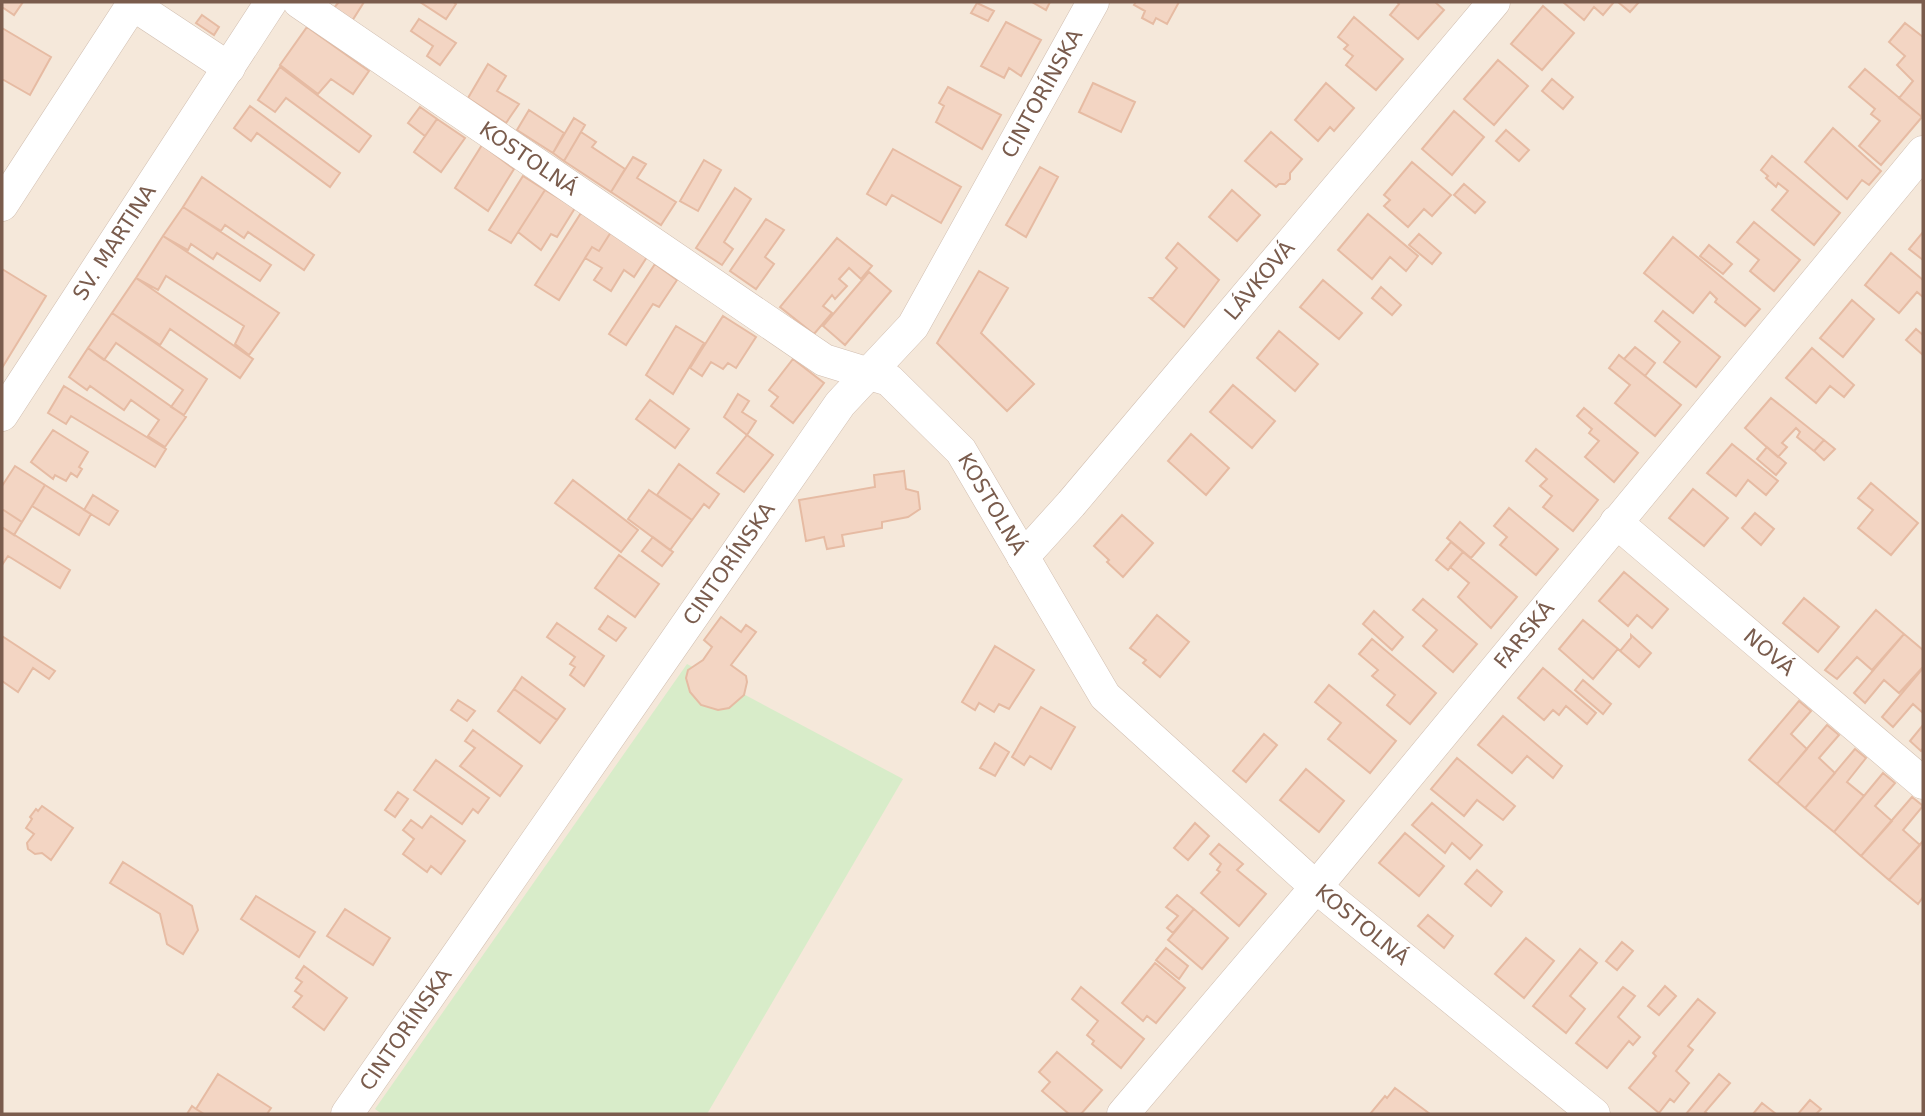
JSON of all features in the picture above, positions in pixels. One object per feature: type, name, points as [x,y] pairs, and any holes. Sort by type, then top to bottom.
[{"type":"street","name":"SV. MARTINA","points":[[2,415],[271,2]]},
{"type":"street","name":"KOSTOLNÁ","points":[[299,2],[824,360],[889,380],[961,451],[1105,696],[1316,887],[1594,1114]]},
{"type":"street","name":"CINTORÍNSKA","points":[[348,1114],[840,404],[913,326],[1093,2]]},
{"type":"street","name":"LÁVKOVÁ","points":[[1023,557],[1494,2]]},
{"type":"street","points":[[2,205],[133,3],[229,68]]},
{"type":"street","name":"FARSKÁ","points":[[1123,1114],[1316,887],[1923,152]]},
{"type":"street","name":"NOVÁ","points":[[1616,522],[1923,783]]},
{"type":"shaded area","points":[[2,2],[1923,2],[1923,1114],[2,1114]]},
{"type":"green space","points":[[687,664],[903,779],[707,1114],[382,1114],[375,1109]]},
{"type":"building","points":[[2,2],[23,2],[14,15],[2,7]]},
{"type":"building","points":[[336,2],[364,2],[352,21],[333,9],[338,3]]},
{"type":"building","points":[[420,2],[453,2],[456,4],[446,19]]},
{"type":"building","points":[[1032,2],[1050,2],[1046,10]]},
{"type":"building","points":[[1136,2],[1179,2],[1167,24],[1156,18],[1153,24],[1142,18],[1145,11],[1134,5]]},
{"type":"building","points":[[1397,2],[1435,2],[1444,10],[1418,39],[1390,15],[1399,4]]},
{"type":"building","points":[[1563,2],[1614,2],[1603,15],[1594,7],[1584,20]]},
{"type":"building","points":[[1618,2],[1639,2],[1630,12]]},
{"type":"building","points":[[977,3],[994,11],[988,21],[971,13]]},
{"type":"building","points":[[1543,6],[1574,33],[1542,70],[1511,44]]},
{"type":"building","points":[[202,15],[219,27],[214,35],[196,23]]},
{"type":"building","points":[[1354,17],[1403,59],[1376,90],[1346,65],[1353,56],[1344,49],[1348,45],[1338,37]]},
{"type":"building","points":[[419,19],[456,43],[440,65],[427,56],[433,46],[411,31]]},
{"type":"building","points":[[1006,22],[1041,40],[1021,76],[1009,68],[1004,78],[981,66]]},
{"type":"building","points":[[1905,23],[1923,37],[1922,117],[1899,98],[1913,81],[1897,65],[1905,56],[1889,42]]},
{"type":"building","points":[[307,27],[369,71],[353,94],[331,79],[318,94],[280,65]]},
{"type":"building","points":[[2,28],[51,57],[30,95],[2,79]]},
{"type":"building","points":[[1498,60],[1528,86],[1494,125],[1464,99]]},
{"type":"building","points":[[488,64],[506,76],[497,91],[519,104],[506,123],[468,98]]},
{"type":"building","points":[[280,67],[371,136],[359,152],[286,98],[275,112],[258,100]]},
{"type":"building","points":[[1865,69],[1922,117],[1881,165],[1859,146],[1880,121],[1871,114],[1875,109],[1849,87]]},
{"type":"building","points":[[1552,79],[1573,97],[1563,109],[1542,91]]},
{"type":"building","points":[[1093,83],[1135,102],[1121,132],[1079,112]]},
{"type":"building","points":[[1326,83],[1354,108],[1334,131],[1330,127],[1318,141],[1295,120]]},
{"type":"building","points":[[948,87],[1001,115],[982,149],[936,122],[944,106],[939,103]]},
{"type":"building","points":[[250,106],[340,173],[330,187],[257,133],[251,141],[234,128]]},
{"type":"building","points":[[420,107],[437,119],[425,136],[408,123]]},
{"type":"building","points":[[529,110],[564,133],[553,153],[517,130]]},
{"type":"building","points":[[1454,111],[1484,137],[1452,175],[1422,149]]},
{"type":"building","points":[[574,118],[585,125],[564,161],[553,153]]},
{"type":"building","points":[[437,119],[465,138],[441,172],[414,152]]},
{"type":"building","points":[[1833,128],[1881,171],[1869,185],[1862,180],[1847,199],[1805,162]]},
{"type":"building","points":[[1506,130],[1529,150],[1519,161],[1496,141]]},
{"type":"building","points":[[581,132],[596,142],[592,147],[625,169],[611,192],[564,161]]},
{"type":"building","points":[[1271,132],[1302,159],[1290,173],[1290,179],[1276,187],[1245,161]]},
{"type":"building","points":[[482,145],[514,169],[488,211],[455,188]]},
{"type":"building","points":[[893,149],[961,187],[941,223],[892,195],[886,205],[867,194]]},
{"type":"building","points":[[1772,156],[1840,213],[1814,245],[1772,210],[1788,191],[1778,183],[1776,187],[1761,170]]},
{"type":"building","points":[[633,157],[646,164],[637,178],[676,202],[661,225],[611,192]]},
{"type":"building","points":[[704,160],[721,170],[698,211],[680,201]]},
{"type":"building","points":[[1412,162],[1451,195],[1432,216],[1424,209],[1408,227],[1384,206],[1390,200],[1384,195]]},
{"type":"building","points":[[1040,167],[1058,177],[1026,237],[1006,225]]},
{"type":"building","points":[[523,176],[545,190],[511,243],[489,230]]},
{"type":"building","points":[[202,177],[314,255],[304,270],[248,232],[244,238],[225,225],[221,231],[183,207]]},
{"type":"building","points":[[1464,184],[1485,202],[1475,213],[1454,195]]},
{"type":"building","points":[[735,188],[751,199],[724,242],[733,249],[722,265],[696,248]]},
{"type":"building","points":[[545,190],[575,208],[557,237],[551,234],[541,250],[518,232]]},
{"type":"building","points":[[1232,190],[1260,215],[1237,241],[1209,217]]},
{"type":"building","points":[[183,207],[271,265],[260,281],[217,253],[213,259],[191,244],[188,250],[163,236]]},
{"type":"building","points":[[581,213],[611,232],[599,251],[592,247],[559,300],[535,285]]},
{"type":"building","points":[[1368,214],[1418,256],[1406,271],[1390,257],[1372,279],[1338,250]]},
{"type":"building","points":[[766,219],[784,230],[765,257],[774,264],[756,289],[730,271]]},
{"type":"building","points":[[1754,222],[1800,260],[1774,291],[1750,271],[1759,260],[1737,242]]},
{"type":"building","points":[[611,232],[647,257],[634,277],[624,270],[611,291],[594,280],[602,268],[585,258],[592,247],[599,251]]},
{"type":"building","points":[[1923,232],[1923,260],[1909,249]]},
{"type":"building","points":[[1419,234],[1441,253],[1432,264],[1409,245]]},
{"type":"building","points":[[163,236],[279,313],[249,355],[235,344],[244,326],[166,276],[158,290],[136,278]]},
{"type":"building","points":[[1673,237],[1760,309],[1745,326],[1715,302],[1717,299],[1710,292],[1693,313],[1644,273]]},
{"type":"building","points":[[837,238],[872,266],[861,279],[849,268],[839,279],[847,286],[835,299],[832,295],[823,306],[832,313],[814,334],[780,307]]},
{"type":"building","points":[[1178,243],[1219,280],[1184,327],[1150,298],[1153,298],[1177,268],[1166,258]]},
{"type":"building","points":[[1709,245],[1732,264],[1723,274],[1700,256]]},
{"type":"building","points":[[1891,253],[1923,280],[1923,297],[1917,292],[1899,313],[1865,285]]},
{"type":"building","points":[[655,264],[677,280],[659,307],[653,304],[626,345],[609,334]]},
{"type":"building","points":[[2,269],[46,296],[2,368]]},
{"type":"building","points":[[979,271],[1008,288],[981,333],[1034,384],[1007,411],[937,343]]},
{"type":"building","points":[[869,272],[891,291],[845,345],[823,326]]},
{"type":"building","points":[[136,278],[253,359],[240,378],[170,329],[160,345],[112,313]]},
{"type":"building","points":[[1323,280],[1362,313],[1339,339],[1300,307]]},
{"type":"building","points":[[1381,287],[1401,305],[1392,315],[1372,298]]},
{"type":"building","points":[[1852,300],[1874,319],[1843,357],[1820,338]]},
{"type":"building","points":[[1663,311],[1720,357],[1696,387],[1664,362],[1680,342],[1655,321]]},
{"type":"building","points":[[112,313],[207,379],[184,415],[171,407],[183,390],[116,343],[104,360],[88,348]]},
{"type":"building","points":[[723,316],[756,337],[736,368],[728,363],[723,369],[711,362],[702,376],[690,368]]},
{"type":"building","points":[[676,326],[704,343],[673,394],[646,375]]},
{"type":"building","points":[[1916,329],[1923,335],[1923,355],[1906,340]]},
{"type":"building","points":[[1279,331],[1318,364],[1295,391],[1257,358]]},
{"type":"building","points":[[1635,347],[1655,363],[1645,376],[1624,359]]},
{"type":"building","points":[[88,348],[186,417],[165,447],[148,436],[159,420],[131,400],[124,410],[90,386],[87,390],[69,377]]},
{"type":"building","points":[[1812,348],[1854,385],[1844,397],[1830,386],[1816,403],[1786,378]]},
{"type":"building","points":[[1619,355],[1681,405],[1655,436],[1615,403],[1630,385],[1609,368]]},
{"type":"building","points":[[793,359],[824,383],[793,423],[771,406],[778,397],[769,390]]},
{"type":"building","points":[[1233,385],[1275,421],[1252,448],[1210,412]]},
{"type":"building","points":[[64,386],[166,449],[155,467],[71,416],[66,424],[48,413]]},
{"type":"building","points":[[738,394],[749,401],[742,412],[756,421],[747,435],[724,417]]},
{"type":"building","points":[[1771,398],[1824,440],[1814,451],[1797,437],[1800,432],[1796,428],[1782,443],[1787,447],[1778,457],[1745,428]]},
{"type":"building","points":[[650,400],[689,429],[675,448],[636,419]]},
{"type":"building","points":[[1584,408],[1638,453],[1614,482],[1585,457],[1599,441],[1589,433],[1592,429],[1577,416]]},
{"type":"building","points":[[53,430],[88,452],[79,467],[82,469],[77,477],[71,473],[66,481],[55,475],[53,479],[31,462]]},
{"type":"building","points":[[1191,434],[1229,468],[1206,495],[1168,461]]},
{"type":"building","points":[[747,435],[773,455],[744,492],[717,473]]},
{"type":"building","points":[[1824,440],[1835,449],[1824,460],[1814,451]]},
{"type":"building","points":[[1732,444],[1778,481],[1766,495],[1748,480],[1736,496],[1707,473]]},
{"type":"building","points":[[1767,447],[1786,463],[1776,475],[1757,459]]},
{"type":"building","points":[[1536,449],[1598,500],[1573,531],[1543,507],[1552,496],[1540,486],[1547,479],[1526,461]]},
{"type":"building","points":[[679,464],[719,494],[709,508],[704,504],[692,520],[657,495]]},
{"type":"building","points":[[15,466],[45,485],[22,522],[2,509],[2,486]]},
{"type":"building","points":[[904,471],[906,489],[918,492],[920,509],[908,517],[882,522],[882,528],[842,535],[844,546],[827,549],[824,537],[806,541],[799,500],[875,487],[874,475]]},
{"type":"building","points":[[573,480],[638,530],[621,552],[555,503]]},
{"type":"building","points":[[1871,483],[1918,523],[1891,555],[1858,528],[1873,510],[1858,498]]},
{"type":"building","points":[[45,485],[91,514],[79,535],[32,506]]},
{"type":"building","points":[[1693,489],[1728,518],[1704,546],[1669,518]]},
{"type":"building","points":[[649,490],[692,520],[670,550],[628,519]]},
{"type":"building","points":[[93,495],[118,511],[109,525],[84,510]]},
{"type":"building","points":[[1509,508],[1558,549],[1536,575],[1500,545],[1507,537],[1494,526]]},
{"type":"building","points":[[2,509],[22,522],[14,535],[2,527]]},
{"type":"building","points":[[1755,513],[1774,529],[1761,545],[1742,528]]},
{"type":"building","points":[[1122,515],[1153,543],[1123,577],[1094,546]]},
{"type":"building","points":[[1460,522],[1484,543],[1471,558],[1447,538]]},
{"type":"building","points":[[2,527],[70,570],[60,588],[8,556],[2,565]]},
{"type":"building","points":[[653,537],[673,552],[662,566],[642,551]]},
{"type":"building","points":[[1451,542],[1463,552],[1448,570],[1436,560]]},
{"type":"building","points":[[1463,552],[1517,597],[1491,628],[1458,597],[1469,583],[1450,567]]},
{"type":"building","points":[[619,555],[659,584],[635,617],[595,588]]},
{"type":"building","points":[[1624,572],[1668,609],[1652,628],[1637,615],[1628,626],[1599,601]]},
{"type":"building","points":[[1804,598],[1839,627],[1818,652],[1783,623]]},
{"type":"building","points":[[1423,599],[1477,644],[1453,672],[1423,646],[1437,630],[1413,610]]},
{"type":"building","points":[[1876,610],[1904,634],[1872,670],[1857,657],[1837,679],[1825,670]]},
{"type":"building","points":[[1374,611],[1403,637],[1392,650],[1363,624]]},
{"type":"building","points":[[1157,615],[1189,642],[1160,677],[1143,663],[1146,660],[1130,648]]},
{"type":"building","points":[[608,616],[626,628],[616,641],[599,629]]},
{"type":"building","points":[[721,617],[741,632],[746,625],[756,632],[731,665],[746,676],[744,695],[729,708],[718,710],[701,705],[690,692],[686,678],[688,670],[703,660],[712,647],[704,640]]},
{"type":"building","points":[[1583,620],[1618,649],[1593,679],[1559,649]]},
{"type":"building","points":[[557,623],[604,656],[584,686],[570,675],[575,667],[570,664],[575,657],[547,637]]},
{"type":"building","points":[[1904,634],[1923,650],[1923,667],[1899,693],[1884,680],[1865,703],[1854,693]]},
{"type":"building","points":[[1631,635],[1651,653],[1639,667],[1619,650]]},
{"type":"building","points":[[2,636],[55,671],[49,679],[33,668],[18,692],[2,681]]},
{"type":"building","points":[[1372,639],[1436,693],[1410,724],[1387,705],[1395,695],[1372,676],[1378,670],[1359,654]]},
{"type":"building","points":[[995,646],[1034,670],[1009,709],[999,704],[994,712],[979,703],[975,710],[962,702]]},
{"type":"building","points":[[1543,668],[1596,713],[1587,724],[1566,706],[1559,715],[1553,710],[1544,720],[1518,698]]},
{"type":"building","points":[[1923,668],[1923,713],[1913,704],[1893,727],[1882,717]]},
{"type":"building","points":[[522,677],[565,709],[557,720],[514,689]]},
{"type":"building","points":[[1583,680],[1611,704],[1603,714],[1575,690]]},
{"type":"building","points":[[1329,685],[1396,741],[1370,773],[1328,739],[1341,723],[1315,702]]},
{"type":"building","points":[[514,689],[557,720],[540,743],[498,711]]},
{"type":"building","points":[[458,700],[475,711],[467,721],[451,710]]},
{"type":"building","points":[[1799,701],[1811,711],[1791,734],[1807,749],[1777,784],[1749,760]]},
{"type":"building","points":[[1041,707],[1075,727],[1051,769],[1030,756],[1024,765],[1012,757]]},
{"type":"building","points":[[1503,716],[1562,766],[1553,778],[1527,756],[1512,773],[1478,745]]},
{"type":"building","points":[[1827,725],[1839,735],[1819,758],[1835,773],[1805,808],[1777,784]]},
{"type":"building","points":[[1923,725],[1923,748],[1921,751],[1910,741]]},
{"type":"building","points":[[473,730],[522,766],[500,796],[460,766],[475,748],[465,741]]},
{"type":"building","points":[[1264,734],[1277,745],[1246,782],[1233,771]]},
{"type":"building","points":[[995,743],[1009,752],[995,776],[980,768]]},
{"type":"building","points":[[1855,749],[1866,758],[1847,782],[1864,796],[1834,832],[1805,808]]},
{"type":"building","points":[[1457,758],[1515,806],[1503,820],[1477,800],[1464,816],[1431,789]]},
{"type":"building","points":[[436,760],[489,798],[478,813],[473,809],[462,824],[414,790]]},
{"type":"building","points":[[1306,769],[1344,801],[1319,832],[1280,800]]},
{"type":"building","points":[[1883,773],[1895,783],[1875,806],[1892,821],[1861,856],[1834,832]]},
{"type":"building","points":[[398,792],[408,799],[395,817],[385,810]]},
{"type":"building","points":[[1912,797],[1923,806],[1903,830],[1920,845],[1889,880],[1861,856]]},
{"type":"building","points":[[1432,803],[1482,845],[1470,859],[1452,843],[1445,853],[1412,825]]},
{"type":"building","points":[[42,806],[73,828],[51,860],[42,853],[35,854],[28,849],[27,843],[34,834],[26,828],[32,819],[30,817]]},
{"type":"building","points":[[431,816],[465,841],[441,874],[431,866],[427,872],[403,854],[414,839],[403,830],[411,820],[422,828]]},
{"type":"building","points":[[1195,823],[1209,836],[1188,860],[1174,848]]},
{"type":"building","points":[[1405,833],[1444,866],[1419,896],[1379,863]]},
{"type":"building","points":[[1923,841],[1923,897],[1918,904],[1889,880]]},
{"type":"building","points":[[1219,844],[1243,864],[1237,870],[1266,894],[1239,926],[1201,893],[1220,872],[1217,870],[1221,864],[1210,854]]},
{"type":"building","points":[[123,862],[192,906],[198,930],[183,954],[167,944],[160,914],[110,883]]},
{"type":"building","points":[[1477,870],[1502,892],[1491,906],[1465,884]]},
{"type":"building","points":[[1177,895],[1194,909],[1173,933],[1167,928],[1178,916],[1166,907]]},
{"type":"building","points":[[256,896],[315,932],[299,957],[241,919]]},
{"type":"building","points":[[345,909],[390,938],[373,965],[327,936]]},
{"type":"building","points":[[1194,909],[1228,938],[1202,969],[1168,940]]},
{"type":"building","points":[[1428,915],[1453,936],[1444,948],[1418,926]]},
{"type":"building","points":[[1526,938],[1554,961],[1524,998],[1495,974]]},
{"type":"building","points":[[1622,942],[1633,951],[1617,970],[1606,961]]},
{"type":"building","points":[[1166,948],[1188,966],[1179,979],[1156,960]]},
{"type":"building","points":[[1580,949],[1597,963],[1570,996],[1585,1009],[1566,1033],[1533,1006]]},
{"type":"building","points":[[1155,963],[1185,988],[1156,1023],[1147,1016],[1143,1021],[1122,1003]]},
{"type":"building","points":[[304,966],[347,998],[324,1030],[293,1007],[302,996],[295,991],[302,982],[296,978]]},
{"type":"building","points":[[1665,986],[1676,996],[1659,1015],[1648,1006]]},
{"type":"building","points":[[1081,987],[1144,1039],[1121,1068],[1092,1044],[1094,1041],[1087,1035],[1098,1021],[1072,999]]},
{"type":"building","points":[[1623,987],[1635,996],[1618,1017],[1640,1037],[1633,1045],[1629,1041],[1607,1068],[1576,1043]]},
{"type":"building","points":[[1698,999],[1715,1013],[1688,1046],[1693,1050],[1676,1071],[1689,1083],[1674,1102],[1670,1099],[1659,1113],[1629,1088],[1656,1056],[1653,1053]]},
{"type":"building","points":[[1057,1052],[1102,1090],[1081,1114],[1069,1114],[1042,1091],[1050,1082],[1039,1072]]},
{"type":"building","points":[[218,1074],[271,1108],[267,1114],[204,1114],[196,1109]]},
{"type":"building","points":[[1719,1074],[1730,1083],[1705,1112],[1708,1114],[1686,1114]]},
{"type":"building","points":[[1395,1088],[1430,1114],[1370,1114]]},
{"type":"building","points":[[1810,1100],[1821,1109],[1816,1114],[1798,1114]]},
{"type":"building","points":[[1762,1103],[1776,1114],[1753,1114]]},
{"type":"building","points":[[192,1106],[196,1109],[204,1114],[187,1114]]}]
